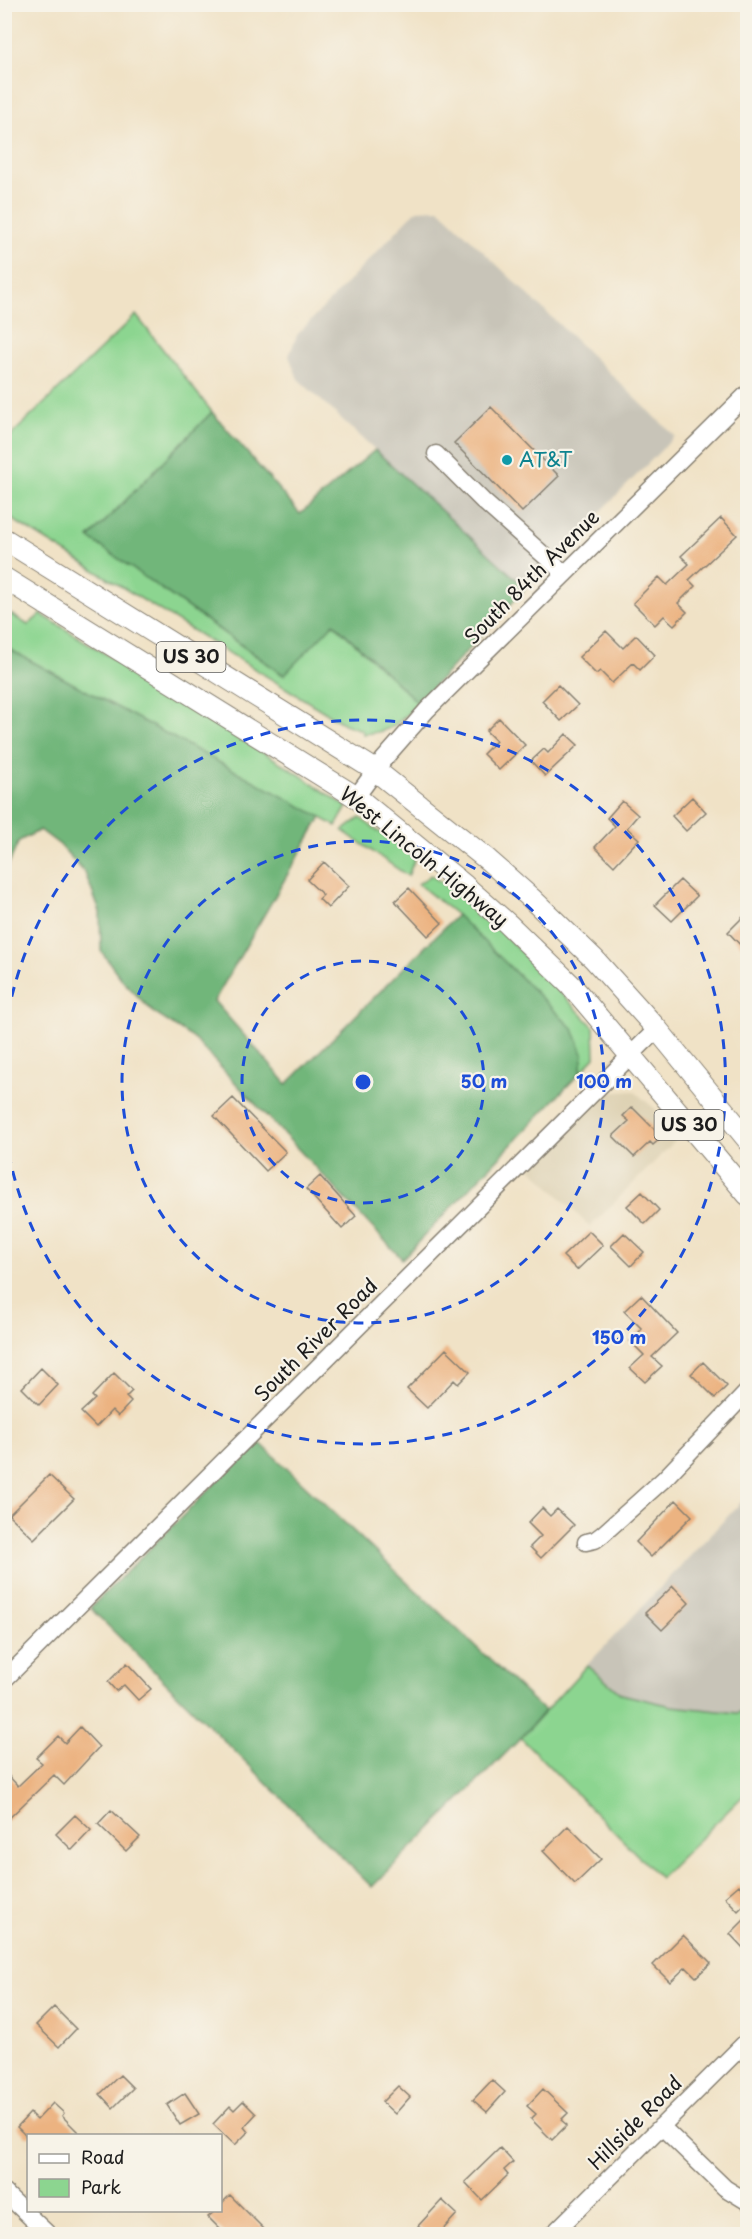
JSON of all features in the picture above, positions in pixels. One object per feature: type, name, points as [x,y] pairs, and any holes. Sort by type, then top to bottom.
[{"type":"main road","name":"West Lincoln Highway","points":[[7,541],[375,770],[531,898],[594,959],[657,1029],[747,1140]]},
{"type":"main road","name":"West Lincoln Highway","points":[[8,580],[356,797],[465,886],[570,984],[747,1195]]},
{"type":"street","name":"South 84th Avenue","points":[[356,797],[375,770],[428,710],[747,393]]},
{"type":"street","points":[[436,454],[483,501],[565,574]]},
{"type":"street","name":"South River Road","points":[[4,1680],[657,1029]]},
{"type":"street","points":[[586,1542],[603,1534],[664,1479],[747,1391]]},
{"type":"street","name":"Hillside Road","points":[[553,2235],[747,2040]]},
{"type":"street","points":[[662,2126],[725,2188],[747,2202]]},
{"type":"street","points":[[4,2192],[48,2235]]},
{"type":"shaded area","points":[[439,209],[675,436],[526,588],[298,379],[289,356],[297,335],[417,210]]},
{"type":"shaded area","points":[[634,1091],[683,1133],[590,1227],[528,1165],[603,1093]]},
{"type":"shaded area","points":[[747,1496],[747,1710],[737,1713],[672,1706],[621,1694],[587,1665]]},
{"type":"green space","points":[[136,315],[212,412],[89,538],[283,675],[333,623],[418,703],[388,729],[363,734],[362,730],[344,724],[5,515],[4,442]]},
{"type":"green space","points":[[212,412],[300,514],[375,450],[526,588],[418,703],[334,623],[284,675],[89,538]]},
{"type":"green space","points":[[4,610],[28,625],[41,614],[297,773],[347,807],[336,826],[5,647]]},
{"type":"green space","points":[[5,647],[321,817],[214,1001],[287,1084],[457,915],[573,1029],[583,1054],[580,1073],[402,1259],[193,1038],[154,1013],[122,980],[101,951],[100,912],[85,873],[60,845],[40,830],[19,841],[5,872]]},
{"type":"green space","points":[[360,818],[415,858],[408,876],[343,831]]},
{"type":"green space","points":[[431,875],[491,921],[594,1027],[595,1057],[580,1073],[583,1054],[457,915],[418,884]]},
{"type":"green space","points":[[258,1441],[544,1711],[521,1738],[372,1887],[90,1608]]},
{"type":"green space","points":[[587,1665],[621,1694],[672,1706],[737,1713],[747,1710],[747,1792],[660,1878],[521,1738]]},
{"type":"building","name":"AT&T","points":[[491,407],[559,476],[522,512],[454,443]]},
{"type":"building","points":[[721,518],[737,535],[689,580],[695,586],[678,603],[687,612],[674,625],[664,616],[655,625],[633,603],[659,577],[667,585],[689,564],[681,556]]},
{"type":"building","points":[[606,631],[623,648],[636,635],[655,655],[640,670],[633,663],[612,683],[600,671],[596,674],[579,657]]},
{"type":"building","points":[[558,685],[578,705],[561,721],[542,701]]},
{"type":"building","points":[[499,718],[525,745],[499,770],[483,754],[496,741],[486,731]]},
{"type":"building","points":[[566,734],[578,745],[545,776],[531,761],[544,749],[548,753]]},
{"type":"building","points":[[692,797],[706,812],[686,831],[672,816]]},
{"type":"building","points":[[622,801],[638,815],[627,828],[639,839],[614,866],[595,847],[615,826],[607,818]]},
{"type":"building","points":[[324,862],[349,886],[328,908],[319,899],[323,895],[307,880]]},
{"type":"building","points":[[680,880],[697,896],[672,921],[655,905]]},
{"type":"building","points":[[409,888],[442,923],[428,936],[395,901]]},
{"type":"building","points":[[747,913],[747,952],[728,932]]},
{"type":"building","points":[[233,1098],[286,1152],[266,1171],[214,1116]]},
{"type":"building","points":[[632,1107],[662,1137],[653,1145],[650,1142],[634,1157],[613,1136],[629,1121],[623,1116]]},
{"type":"building","points":[[320,1176],[356,1216],[342,1229],[306,1189]]},
{"type":"building","points":[[642,1192],[659,1210],[645,1224],[627,1206]]},
{"type":"building","points":[[589,1231],[603,1245],[577,1270],[563,1256]]},
{"type":"building","points":[[624,1233],[644,1252],[631,1266],[611,1246]]},
{"type":"building","points":[[641,1295],[677,1333],[652,1357],[662,1366],[645,1382],[630,1368],[644,1355],[630,1341],[642,1329],[624,1311]]},
{"type":"building","points":[[446,1349],[470,1372],[458,1384],[454,1380],[427,1408],[407,1389]]},
{"type":"building","points":[[703,1362],[727,1386],[715,1398],[691,1374]]},
{"type":"building","points":[[41,1368],[58,1385],[39,1405],[22,1388]]},
{"type":"building","points":[[114,1373],[132,1391],[126,1397],[131,1402],[118,1416],[112,1410],[96,1427],[81,1412],[95,1399],[92,1396]]},
{"type":"building","points":[[49,1475],[74,1499],[34,1539],[9,1515]]},
{"type":"building","points":[[676,1500],[692,1516],[651,1557],[636,1542]]},
{"type":"building","points":[[542,1508],[550,1516],[557,1509],[574,1525],[541,1558],[530,1547],[541,1536],[528,1523]]},
{"type":"building","points":[[673,1586],[689,1603],[662,1630],[645,1613]]},
{"type":"building","points":[[127,1663],[151,1689],[138,1700],[124,1685],[116,1691],[108,1682]]},
{"type":"building","points":[[80,1727],[99,1747],[64,1785],[54,1775],[4,1823],[4,1771],[18,1786],[42,1763],[36,1758],[58,1736],[65,1743]]},
{"type":"building","points":[[111,1810],[140,1837],[126,1851],[98,1824]]},
{"type":"building","points":[[75,1815],[91,1830],[72,1850],[56,1834]]},
{"type":"building","points":[[568,1826],[601,1859],[575,1884],[543,1851]]},
{"type":"building","points":[[739,1885],[747,1894],[747,1902],[738,1911],[725,1897]]},
{"type":"building","points":[[747,1917],[747,1952],[730,1934]]},
{"type":"building","points":[[683,1935],[711,1963],[696,1977],[686,1967],[670,1982],[653,1965]]},
{"type":"building","points":[[54,2007],[76,2029],[59,2047],[36,2025]]},
{"type":"building","points":[[120,2075],[133,2088],[113,2108],[100,2094]]},
{"type":"building","points":[[492,2080],[505,2092],[487,2112],[473,2100]]},
{"type":"building","points":[[398,2086],[410,2097],[395,2114],[382,2102]]},
{"type":"building","points":[[543,2089],[568,2113],[561,2120],[567,2125],[552,2140],[531,2119],[536,2114],[527,2106]]},
{"type":"building","points":[[185,2093],[199,2114],[180,2125],[167,2105]]},
{"type":"building","points":[[243,2101],[256,2114],[244,2127],[248,2132],[235,2145],[213,2124],[230,2106],[234,2110]]},
{"type":"building","points":[[53,2103],[80,2134],[27,2134],[26,2136],[17,2127],[30,2113],[37,2120]]},
{"type":"building","points":[[500,2148],[513,2162],[504,2170],[508,2175],[482,2200],[465,2182]]},
{"type":"building","points":[[230,2195],[270,2235],[226,2235],[208,2217],[214,2212],[222,2212],[222,2203]]},
{"type":"building","points":[[442,2200],[457,2214],[438,2235],[427,2235],[418,2226]]},
{"type":"waterway","points":[[4,925],[4,945]]},
{"type":"place","name":"AT&T","points":[[507,460]]}]
